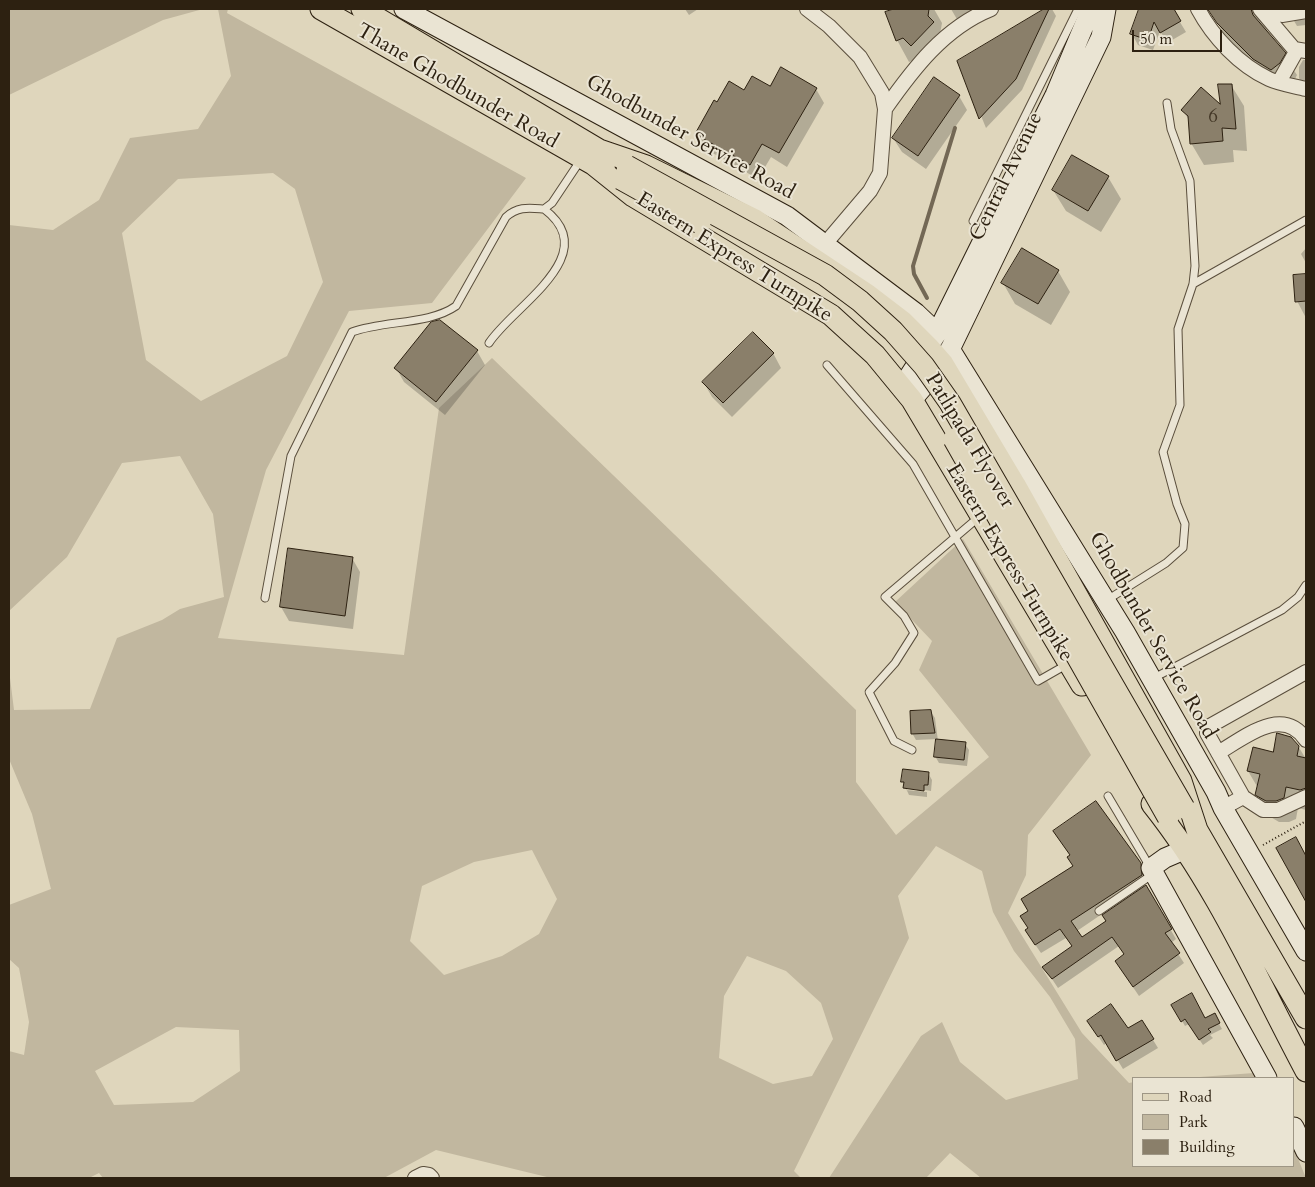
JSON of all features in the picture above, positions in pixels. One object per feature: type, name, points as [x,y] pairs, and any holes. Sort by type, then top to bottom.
[{"type":"main road","name":"Thane Ghodbunder Road","points":[[321,9],[591,157]]},
{"type":"main road","name":"Thane Ghodbunder Road","points":[[362,9],[591,157]]},
{"type":"main road","name":"Patlipada Flyover","points":[[591,157],[825,275],[860,301],[893,331],[950,403],[1176,813],[1188,840]]},
{"type":"main road","name":"Eastern Express Turnpike","points":[[591,157],[646,166],[755,220],[868,295],[902,321],[933,340],[946,357],[1015,485],[1181,781],[1188,840],[1306,1071]]},
{"type":"main road","name":"Eastern Express Turnpike","points":[[591,157],[633,196],[830,315],[875,355],[907,394],[981,514],[1150,802],[1188,840],[1306,1018]]},
{"type":"street","name":"Ghodbunder Service Road","points":[[404,9],[787,216],[916,313],[933,340]]},
{"type":"street","points":[[807,9],[829,26],[860,57],[882,93],[886,109],[880,172],[870,191],[825,244]]},
{"type":"street","points":[[886,109],[913,68],[945,37],[980,14],[992,9]]},
{"type":"street","name":"Central Avenue","points":[[907,394],[1054,95],[1091,9]]},
{"type":"street","name":"Central Avenue","points":[[907,394],[946,357],[1100,37],[1106,9]]},
{"type":"street","points":[[1198,9],[1206,23],[1245,66],[1270,80],[1306,89]]},
{"type":"street","points":[[1260,9],[1302,50],[1279,82]]},
{"type":"street","points":[[1274,9],[1282,15],[1306,10]]},
{"type":"street","name":"Ghodbunder Service Road","points":[[946,357],[1106,600],[1306,951]]},
{"type":"street","points":[[1306,672],[1208,727],[1207,733],[1243,797],[1263,810],[1278,810],[1306,797]]},
{"type":"street","points":[[1218,753],[1266,726],[1289,724],[1299,729],[1306,740]]},
{"type":"street","points":[[1223,808],[1243,797]]},
{"type":"street","points":[[1188,840],[1152,871],[1265,1077]]},
{"type":"street","points":[[1295,1129],[1306,1152]]},
{"type":"street","points":[[415,1178],[423,1174],[429,1174],[432,1178]]},
{"type":"lane","points":[[974,221],[1078,9]]},
{"type":"lane","points":[[1106,600],[1166,563],[1183,548],[1185,524],[1177,504],[1163,452],[1180,405],[1178,329],[1193,284],[1195,266],[1190,181],[1171,128],[1166,103]]},
{"type":"lane","points":[[544,209],[552,203],[591,157]]},
{"type":"lane","points":[[265,598],[291,456],[352,332],[367,326],[445,314],[456,306],[506,217],[513,210],[522,208],[544,209],[557,219],[565,234],[565,250],[558,265],[533,298],[498,330],[489,343]]},
{"type":"lane","points":[[1193,284],[1306,220]]},
{"type":"lane","points":[[827,365],[913,464],[1038,681],[1069,663]]},
{"type":"lane","points":[[912,750],[894,741],[869,692],[895,663],[914,633],[904,616],[885,597],[981,514]]},
{"type":"lane","points":[[1152,679],[1282,610],[1298,597],[1306,585]]},
{"type":"lane","points":[[1100,911],[1152,871],[1108,796]]},
{"type":"path","points":[[1251,852],[1306,820]]},
{"type":"green space","points":[[9,9],[203,9],[163,20],[9,95]]},
{"type":"green space","points":[[218,9],[228,9],[227,13],[526,178],[432,303],[349,311],[266,470],[218,638],[404,655],[439,408],[492,358],[856,710],[856,782],[896,835],[989,757],[919,670],[932,641],[895,602],[963,539],[1091,755],[1028,835],[1026,875],[1008,913],[1082,1033],[1129,1083],[1132,1082],[1132,1167],[1295,1167],[1295,1151],[1306,1178],[981,1178],[950,1153],[926,1178],[829,1178],[921,1036],[942,1022],[960,1062],[1006,1100],[1078,1079],[1075,1039],[1050,997],[1014,951],[993,912],[982,871],[936,846],[898,896],[909,938],[794,1171],[801,1178],[551,1178],[436,1150],[384,1178],[103,1178],[99,1173],[89,1178],[9,1178],[9,1051],[24,1055],[29,1022],[19,968],[9,959],[9,905],[51,889],[32,814],[9,759],[9,670],[14,710],[90,709],[117,638],[162,620],[180,609],[224,597],[213,514],[180,456],[122,463],[67,557],[9,611],[9,225],[53,230],[99,200],[130,138],[198,129],[231,76]],"holes":[[[273,173],[295,189],[323,282],[287,356],[201,401],[146,360],[122,233],[178,179]],[[532,850],[557,899],[539,934],[502,956],[444,975],[410,941],[422,886],[474,862]],[[747,956],[786,971],[821,1003],[833,1039],[812,1076],[773,1084],[719,1058],[724,996]],[[176,1027],[239,1030],[240,1071],[193,1102],[114,1105],[95,1071]]]},
{"type":"green space","points":[[1254,1073],[1256,1077],[1200,1077]]},
{"type":"building","points":[[894,9],[929,9],[928,16],[934,22],[911,46],[903,38],[896,41],[885,12]]},
{"type":"building","points":[[1044,9],[1049,9],[1016,79],[979,119],[957,61]]},
{"type":"building","points":[[1139,9],[1174,9],[1181,21],[1160,33],[1154,22],[1148,40],[1130,34]]},
{"type":"building","points":[[1208,9],[1251,9],[1253,15],[1286,53],[1280,63],[1271,70],[1253,59],[1217,23]]},
{"type":"building","points":[[781,67],[817,88],[779,153],[762,144],[750,165],[695,134],[714,100],[717,102],[729,81],[744,90],[752,76],[770,86]]},
{"type":"building","points":[[934,77],[960,95],[918,156],[892,138]]},
{"type":"building","points":[[1218,84],[1232,84],[1236,129],[1222,128],[1223,141],[1190,144],[1188,116],[1181,110],[1201,87],[1220,104]]},
{"type":"building","points":[[1072,155],[1109,176],[1088,211],[1052,190]]},
{"type":"building","points":[[1022,248],[1059,270],[1038,304],[1001,283]]},
{"type":"building","points":[[1306,274],[1306,301],[1295,302],[1293,275]]},
{"type":"building","points":[[440,320],[478,350],[436,402],[394,368],[431,322]]},
{"type":"building","points":[[753,332],[774,353],[723,403],[702,382]]},
{"type":"building","points":[[288,548],[353,557],[345,616],[280,607]]},
{"type":"building","points":[[931,710],[935,733],[911,734],[910,711]]},
{"type":"building","points":[[1277,733],[1291,737],[1299,746],[1297,756],[1306,758],[1306,788],[1300,790],[1286,787],[1284,798],[1276,801],[1266,801],[1255,795],[1260,774],[1247,771],[1253,747],[1273,752]]},
{"type":"building","points":[[936,739],[966,742],[964,760],[934,757]]},
{"type":"building","points":[[903,769],[929,772],[928,785],[924,785],[924,791],[903,788],[904,782],[901,782]]},
{"type":"building","points":[[1096,801],[1141,863],[1142,875],[1071,921],[1082,937],[1106,921],[1102,915],[1146,885],[1172,929],[1165,933],[1180,953],[1133,987],[1115,961],[1124,954],[1112,937],[1052,979],[1042,967],[1072,946],[1060,929],[1035,945],[1025,930],[1028,928],[1020,916],[1028,911],[1021,899],[1073,866],[1067,857],[1070,855],[1053,831]]},
{"type":"building","points":[[1296,837],[1306,856],[1306,902],[1276,848]]},
{"type":"building","points":[[1192,993],[1205,1018],[1215,1013],[1220,1023],[1208,1029],[1211,1032],[1199,1040],[1185,1019],[1181,1022],[1171,1005]]},
{"type":"building","points":[[1111,1004],[1128,1028],[1142,1020],[1154,1039],[1116,1061],[1101,1035],[1098,1037],[1087,1021]]},
{"type":"waterway","points":[[927,298],[914,274],[913,266],[955,128]]}]
